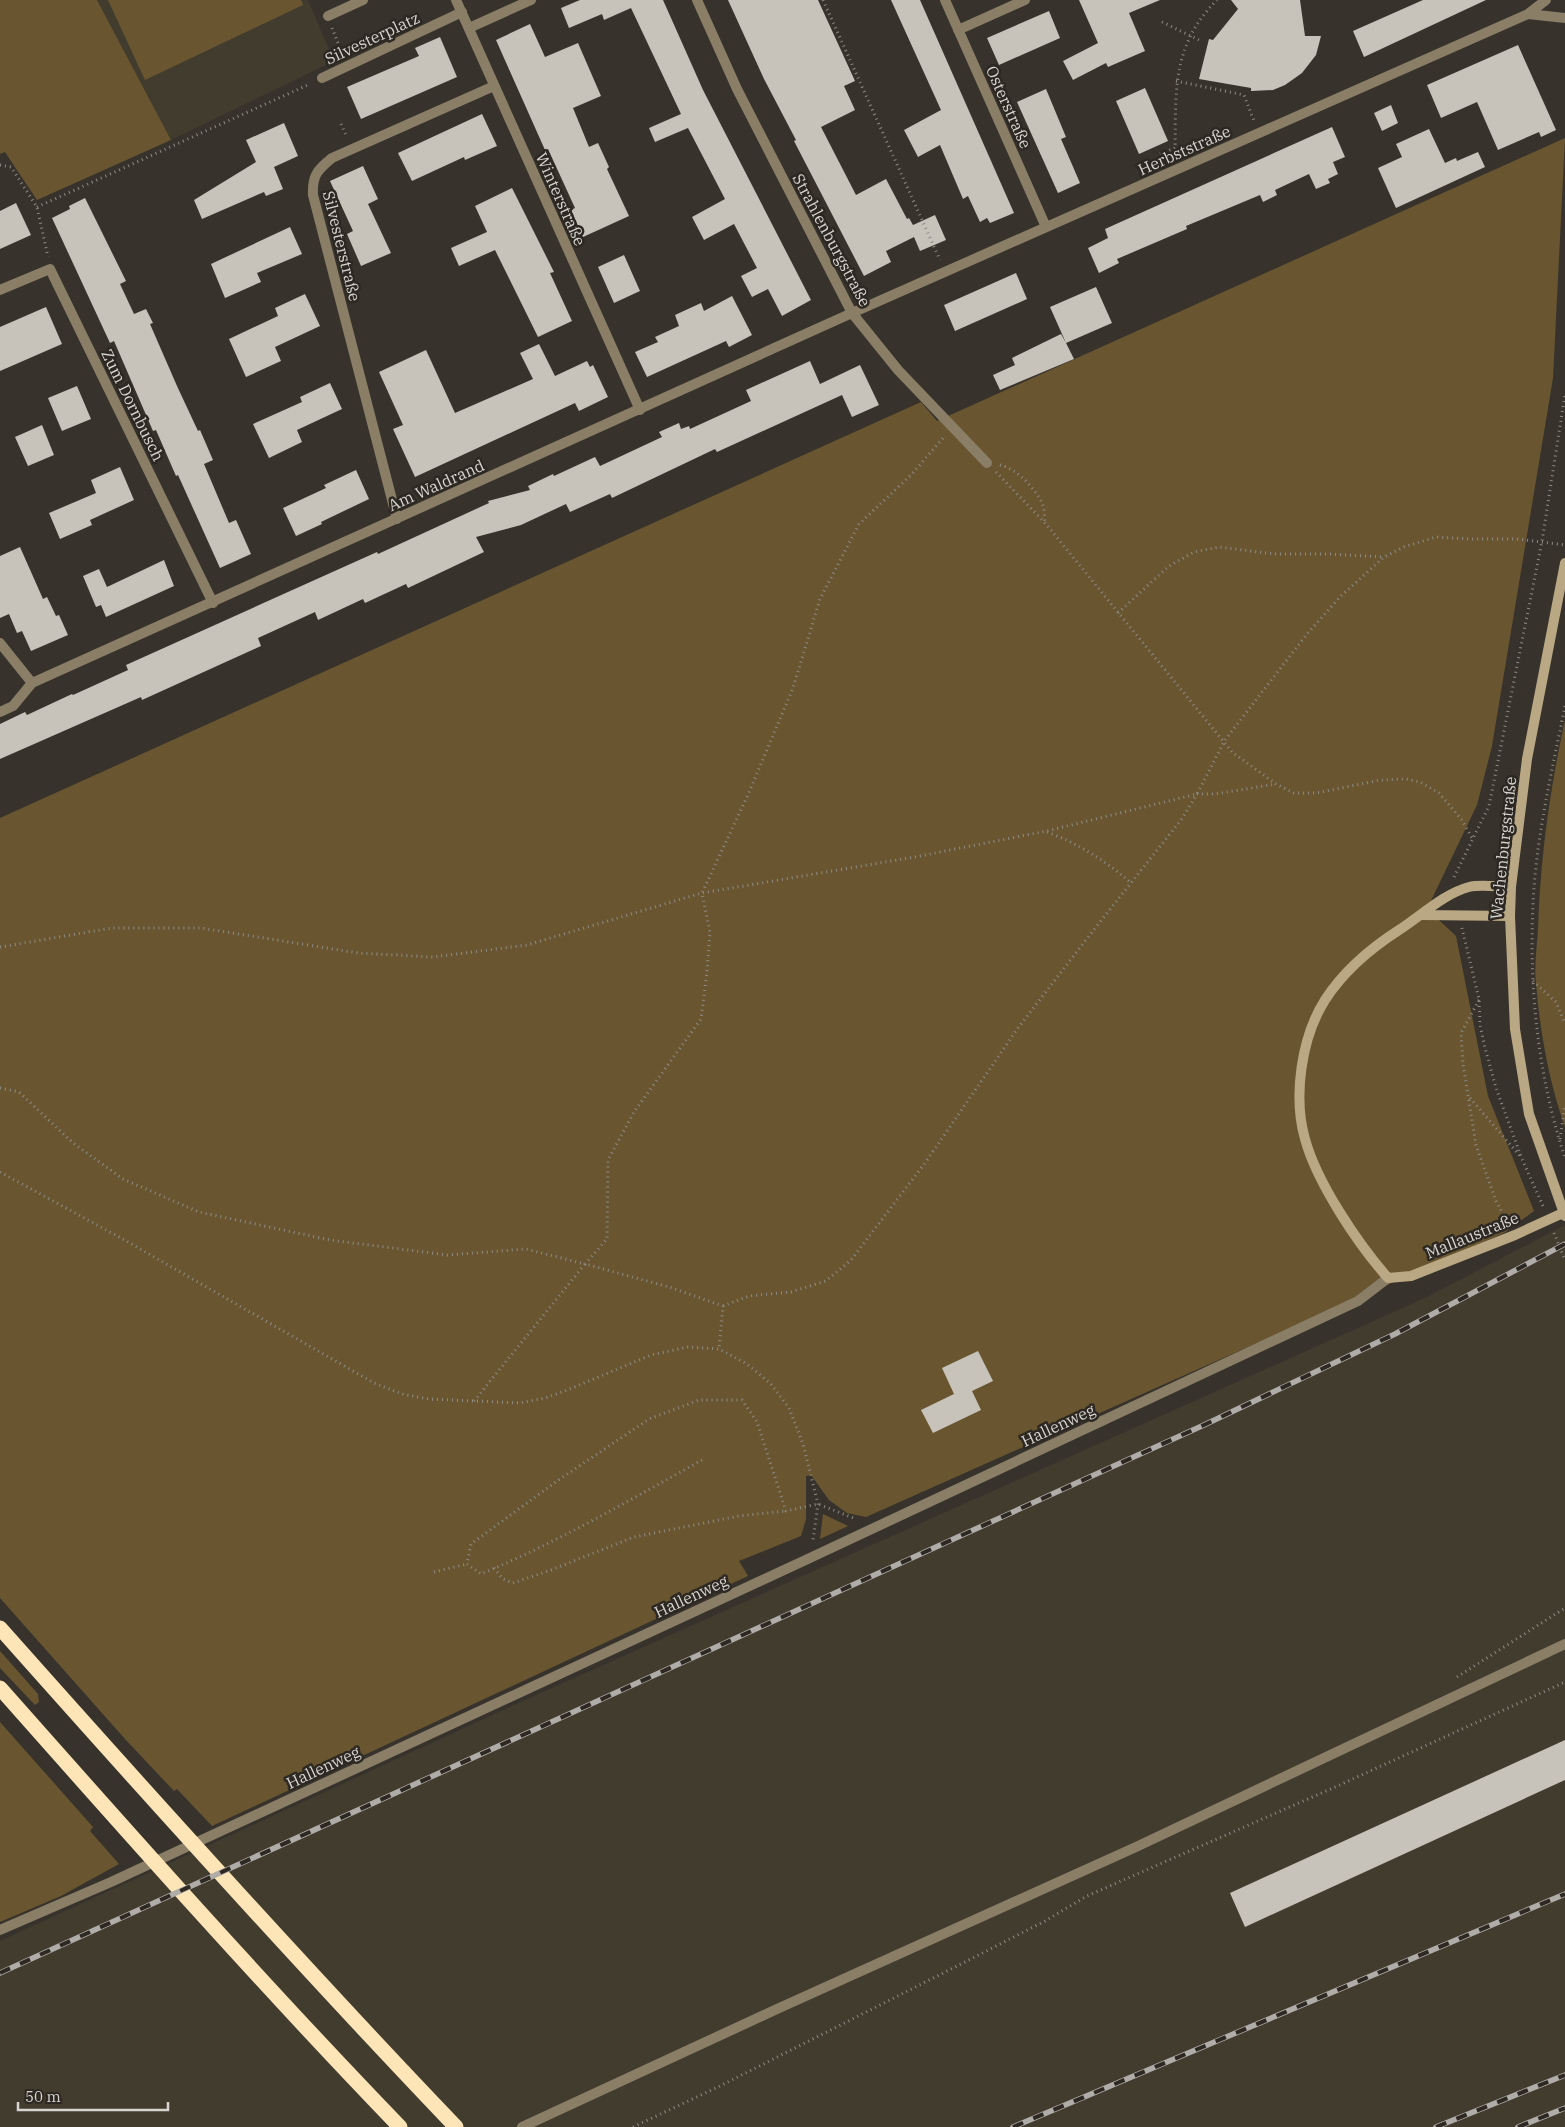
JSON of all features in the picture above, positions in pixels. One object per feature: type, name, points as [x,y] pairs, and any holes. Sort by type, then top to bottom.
[{"type":"highway","points":[[0,1628],[176,1826],[365,2032],[456,2127]]},
{"type":"highway","points":[[0,1688],[138,1844],[326,2050],[400,2127]]},
{"type":"street","points":[[328,16],[362,0]]},
{"type":"street","name":"Winterstraße","points":[[456,0],[640,410]]},
{"type":"street","points":[[469,28],[531,0]]},
{"type":"street","name":"Strahlenburgstraße","points":[[697,0],[737,89],[852,313],[898,370],[987,462]]},
{"type":"street","name":"Osterstraße","points":[[945,0],[1046,227]]},
{"type":"street","points":[[958,30],[1026,0]]},
{"type":"street","name":"Herbststraße","points":[[852,313],[1528,14],[1546,0]]},
{"type":"street","name":"Silvesterplatz","points":[[322,78],[462,12]]},
{"type":"street","points":[[1528,14],[1565,18]]},
{"type":"street","name":"Silvesterstraße","points":[[397,519],[313,195],[312,182],[319,168],[332,158],[494,86]]},
{"type":"street","points":[[0,290],[50,269]]},
{"type":"street","name":"Zum Dornbusch","points":[[50,269],[213,603]]},
{"type":"street","name":"Am Waldrand","points":[[0,712],[13,706],[32,683],[213,603],[852,313]]},
{"type":"street","name":"Wachenburgstraße","points":[[1565,563],[1527,760],[1511,888],[1510,916],[1515,1029],[1529,1114],[1565,1216]]},
{"type":"street","points":[[0,643],[32,683]]},
{"type":"street","points":[[1388,1278],[1372,1259],[1321,1180],[1305,1139],[1300,1106],[1300,1074],[1308,1037],[1325,1001],[1353,966],[1386,938],[1423,915],[1437,902],[1470,886],[1511,888]]},
{"type":"street","points":[[1423,915],[1510,916]]},
{"type":"street","name":"Mallaustraße","points":[[1388,1278],[1411,1276],[1515,1235],[1565,1212]]},
{"type":"street","name":"Hallenweg","points":[[0,1930],[128,1874],[872,1529],[1358,1300],[1388,1278]]},
{"type":"street","points":[[522,2127],[777,2009],[1136,1847],[1565,1644]]},
{"type":"path","points":[[824,0],[945,272]]},
{"type":"path","points":[[1182,167],[1176,148],[1176,81],[1181,59],[1190,36],[1206,11],[1217,0]]},
{"type":"path","points":[[328,16],[347,66]]},
{"type":"path","points":[[1162,22],[1202,41]]},
{"type":"path","points":[[37,207],[322,78]]},
{"type":"path","points":[[1176,81],[1244,95],[1259,133]]},
{"type":"path","points":[[1160,154],[1176,148]]},
{"type":"path","points":[[0,165],[11,167],[37,207],[50,269]]},
{"type":"path","points":[[1454,893],[1452,882],[1489,806],[1542,541],[1559,443],[1565,394]]},
{"type":"path","points":[[474,1401],[584,1264],[607,1240],[608,1160],[634,1112],[701,1019],[708,972],[710,932],[702,893],[747,797],[793,688],[820,599],[859,524],[911,475],[953,427]]},
{"type":"path","points":[[987,462],[1046,524],[1225,740],[1232,752],[1276,784],[1294,793],[1317,793],[1380,780],[1406,779],[1420,782],[1439,793],[1462,820],[1474,840]]},
{"type":"path","points":[[987,462],[1010,467],[1028,484],[1043,504],[1046,524]]},
{"type":"path","points":[[0,1088],[19,1092],[73,1143],[123,1179],[199,1212],[330,1240],[447,1255],[526,1249],[669,1287],[723,1306],[748,1296],[791,1292],[826,1281],[851,1260],[925,1163],[1018,1028],[1182,820],[1225,740],[1308,634],[1340,597],[1384,557],[1404,547],[1436,537],[1471,539],[1517,538],[1565,545]]},
{"type":"path","points":[[1118,613],[1168,566],[1194,552],[1219,546],[1275,554],[1384,557]]},
{"type":"path","points":[[1565,706],[1542,827],[1533,903],[1533,981],[1540,1063],[1550,1110],[1565,1158]]},
{"type":"path","points":[[0,946],[112,928],[201,928],[358,953],[434,957],[527,945],[702,893],[915,857],[1047,831],[1197,794],[1215,794],[1276,784]]},
{"type":"path","points":[[1047,831],[1096,855],[1131,883]]},
{"type":"path","points":[[1460,915],[1479,999],[1480,1025],[1496,1088],[1522,1159],[1541,1201]]},
{"type":"path","points":[[1533,981],[1556,1002],[1565,1024]]},
{"type":"path","points":[[1479,999],[1461,1034],[1463,1064],[1470,1097],[1476,1145],[1496,1201],[1515,1235]]},
{"type":"path","points":[[1470,1097],[1522,1159]]},
{"type":"path","points":[[1560,1142],[1565,1106]]},
{"type":"path","points":[[0,1172],[121,1238],[374,1383],[402,1394],[420,1397],[520,1403],[545,1398],[651,1355],[688,1347],[719,1349],[747,1364],[771,1384],[789,1408],[803,1444],[818,1504],[812,1557]]},
{"type":"path","points":[[719,1349],[723,1306]]},
{"type":"path","points":[[467,1564],[471,1544],[557,1481],[649,1419],[699,1400],[742,1400],[757,1422],[786,1511]]},
{"type":"path","points":[[434,1572],[467,1564],[481,1574],[595,1521],[702,1460]]},
{"type":"path","points":[[494,1568],[503,1579],[513,1582],[551,1570],[634,1536],[739,1516],[786,1511],[818,1504],[858,1520],[872,1529]]},
{"type":"path","points":[[1450,1682],[1565,1608]]},
{"type":"path","points":[[633,2127],[718,2087],[972,1959],[1045,1921],[1087,1896],[1333,1788],[1565,1682]]},
{"type":"shaded area","points":[[0,0],[97,0],[171,140],[37,200],[5,152],[0,154]]},
{"type":"shaded area","points":[[97,0],[308,0],[334,61],[171,140]]},
{"type":"shaded area","points":[[108,0],[301,0],[303,5],[145,80]]},
{"type":"shaded area","points":[[1565,138],[1553,378],[1492,746],[1477,805],[1427,909],[1456,936],[1488,1096],[1534,1211],[1504,1233],[866,1517],[847,1513],[829,1500],[811,1475],[806,1476],[806,1519],[801,1536],[739,1561],[748,1576],[212,1826],[177,1789],[174,1791],[125,1739],[0,1598],[0,818],[921,402],[937,421]]},
{"type":"shaded area","points":[[1565,720],[1565,1127],[1554,1092],[1546,1056],[1535,970],[1543,851],[1550,798]]},
{"type":"shaded area","points":[[1565,1225],[1565,2127],[0,2127],[0,1941],[536,1695],[1425,1298]]},
{"type":"shaded area","points":[[823,1514],[848,1526],[820,1539]]},
{"type":"shaded area","points":[[0,1651],[38,1694],[39,1702],[35,1705],[0,1668]]},
{"type":"shaded area","points":[[0,1722],[93,1827],[90,1831],[119,1864],[61,1896],[0,1922]]},
{"type":"building","points":[[580,0],[663,0],[703,90],[811,300],[782,316],[768,289],[752,297],[741,276],[757,268],[734,224],[704,240],[692,217],[725,199],[688,128],[655,142],[649,128],[681,114],[631,8],[604,20],[602,14],[569,28],[561,8]]},
{"type":"building","points":[[728,0],[818,0],[855,81],[844,86],[855,110],[821,127],[856,195],[886,179],[907,219],[909,218],[913,225],[935,215],[946,240],[920,251],[914,237],[886,251],[891,262],[864,276],[794,141],[796,140],[764,79]]},
{"type":"building","points":[[891,0],[920,0],[1014,213],[990,223],[987,218],[980,222],[968,196],[963,199],[940,145],[918,157],[904,130],[941,110]]},
{"type":"building","points":[[1079,0],[1160,0],[1129,13],[1145,51],[1108,67],[1106,63],[1073,80],[1063,61],[1098,43]]},
{"type":"building","points":[[1231,0],[1300,0],[1305,36],[1321,36],[1316,55],[1302,73],[1285,85],[1273,90],[1251,91],[1251,88],[1199,79],[1209,39],[1213,40],[1238,9]]},
{"type":"building","points":[[1423,0],[1486,0],[1364,57],[1353,31]]},
{"type":"building","points":[[1049,11],[1060,38],[999,65],[987,38]]},
{"type":"building","points":[[530,24],[545,57],[578,43],[601,96],[573,108],[589,147],[598,143],[609,167],[607,169],[629,216],[583,237],[571,210],[575,208],[548,149],[545,150],[496,40]]},
{"type":"building","points":[[440,37],[457,77],[361,119],[347,87],[419,56],[415,48]]},
{"type":"building","points":[[1518,45],[1556,130],[1541,137],[1539,132],[1498,150],[1477,102],[1441,118],[1427,85]]},
{"type":"building","points":[[1145,88],[1168,141],[1139,154],[1116,101]]},
{"type":"building","points":[[1046,89],[1066,137],[1061,139],[1080,183],[1058,193],[1017,102]]},
{"type":"building","points":[[1391,105],[1398,123],[1382,131],[1374,113]]},
{"type":"building","points":[[482,114],[497,146],[465,160],[464,157],[412,181],[398,153]]},
{"type":"building","points":[[284,123],[298,156],[274,167],[283,189],[266,196],[264,192],[202,219],[194,200],[256,162],[246,140]]},
{"type":"building","points":[[1332,127],[1345,157],[1333,162],[1338,174],[1328,179],[1330,183],[1316,189],[1309,174],[1275,190],[1277,195],[1263,202],[1260,195],[1186,226],[1187,229],[1117,259],[1119,263],[1099,273],[1088,248],[1108,238],[1105,229]]},
{"type":"building","points":[[1429,129],[1445,163],[1456,158],[1457,161],[1478,152],[1485,167],[1396,208],[1378,168],[1402,157],[1396,144]]},
{"type":"building","points":[[363,166],[378,199],[368,204],[391,253],[361,266],[347,234],[353,231],[330,181]]},
{"type":"building","points":[[512,188],[554,272],[550,273],[572,321],[538,337],[495,250],[459,266],[451,248],[487,232],[475,206]]},
{"type":"building","points":[[85,198],[126,281],[120,284],[134,314],[146,309],[153,323],[150,324],[177,386],[213,460],[204,464],[229,523],[236,520],[251,554],[220,568],[156,430],[153,431],[114,341],[110,343],[52,218],[70,209],[69,206]]},
{"type":"building","points":[[16,203],[31,235],[0,249],[0,211]]},
{"type":"building","points":[[290,227],[302,254],[257,273],[261,282],[225,298],[211,264]]},
{"type":"building","points":[[624,255],[640,291],[614,303],[598,267]]},
{"type":"building","points":[[1016,273],[1027,299],[955,331],[944,305]]},
{"type":"building","points":[[1096,287],[1112,323],[1066,343],[1050,307]]},
{"type":"building","points":[[305,294],[320,326],[275,347],[281,361],[246,377],[229,339],[278,316],[275,308]]},
{"type":"building","points":[[732,296],[752,335],[729,347],[726,341],[647,377],[635,352],[658,342],[655,337],[679,326],[675,315],[701,303],[704,311]]},
{"type":"building","points":[[46,307],[62,344],[0,371],[0,327]]},
{"type":"building","points":[[1061,334],[1074,359],[1000,390],[993,375],[1015,365],[1012,358]]},
{"type":"building","points":[[539,344],[555,376],[587,361],[590,367],[593,365],[608,397],[579,411],[575,403],[415,477],[393,429],[403,425],[379,372],[426,350],[455,413],[533,379],[520,353]]},
{"type":"building","points":[[810,361],[820,384],[860,365],[879,405],[852,417],[842,395],[717,452],[715,449],[612,498],[610,494],[570,512],[566,504],[521,525],[476,537],[484,552],[408,588],[406,584],[365,603],[363,599],[318,620],[315,612],[258,638],[261,646],[142,700],[141,697],[0,759],[0,724],[25,712],[27,715],[128,670],[126,665],[377,552],[378,554],[489,503],[488,501],[530,490],[528,486],[595,457],[600,466],[662,437],[659,432],[679,423],[681,429],[689,426],[690,429],[751,401],[746,390]]},
{"type":"building","points":[[330,383],[342,409],[297,430],[302,442],[269,458],[253,424],[302,402],[300,397]]},
{"type":"building","points":[[77,386],[91,419],[62,431],[48,398]]},
{"type":"building","points":[[42,425],[54,455],[28,466],[15,437]]},
{"type":"building","points":[[120,467],[134,500],[90,520],[92,525],[60,539],[49,513],[96,493],[91,480]]},
{"type":"building","points":[[356,470],[369,499],[296,536],[283,508],[326,488],[324,485]]},
{"type":"building","points":[[20,547],[43,599],[47,597],[56,616],[59,615],[68,635],[31,651],[22,631],[17,633],[9,614],[0,618],[0,556]]},
{"type":"building","points":[[164,560],[174,586],[106,617],[101,605],[96,607],[83,576],[99,569],[107,587]]},
{"type":"building","points":[[978,1351],[993,1381],[972,1391],[981,1410],[933,1433],[921,1410],[954,1394],[942,1368]]},
{"type":"building","points":[[1565,1740],[1565,1780],[1245,1927],[1230,1893]]},
{"type":"railway","points":[[0,1973],[1204,1425],[1395,1334],[1565,1244]]},
{"type":"railway","points":[[1013,2127],[1565,1894]]},
{"type":"railway","points":[[1436,2127],[1565,2075]]},
{"type":"railway","points":[[1518,2127],[1565,2108]]}]
